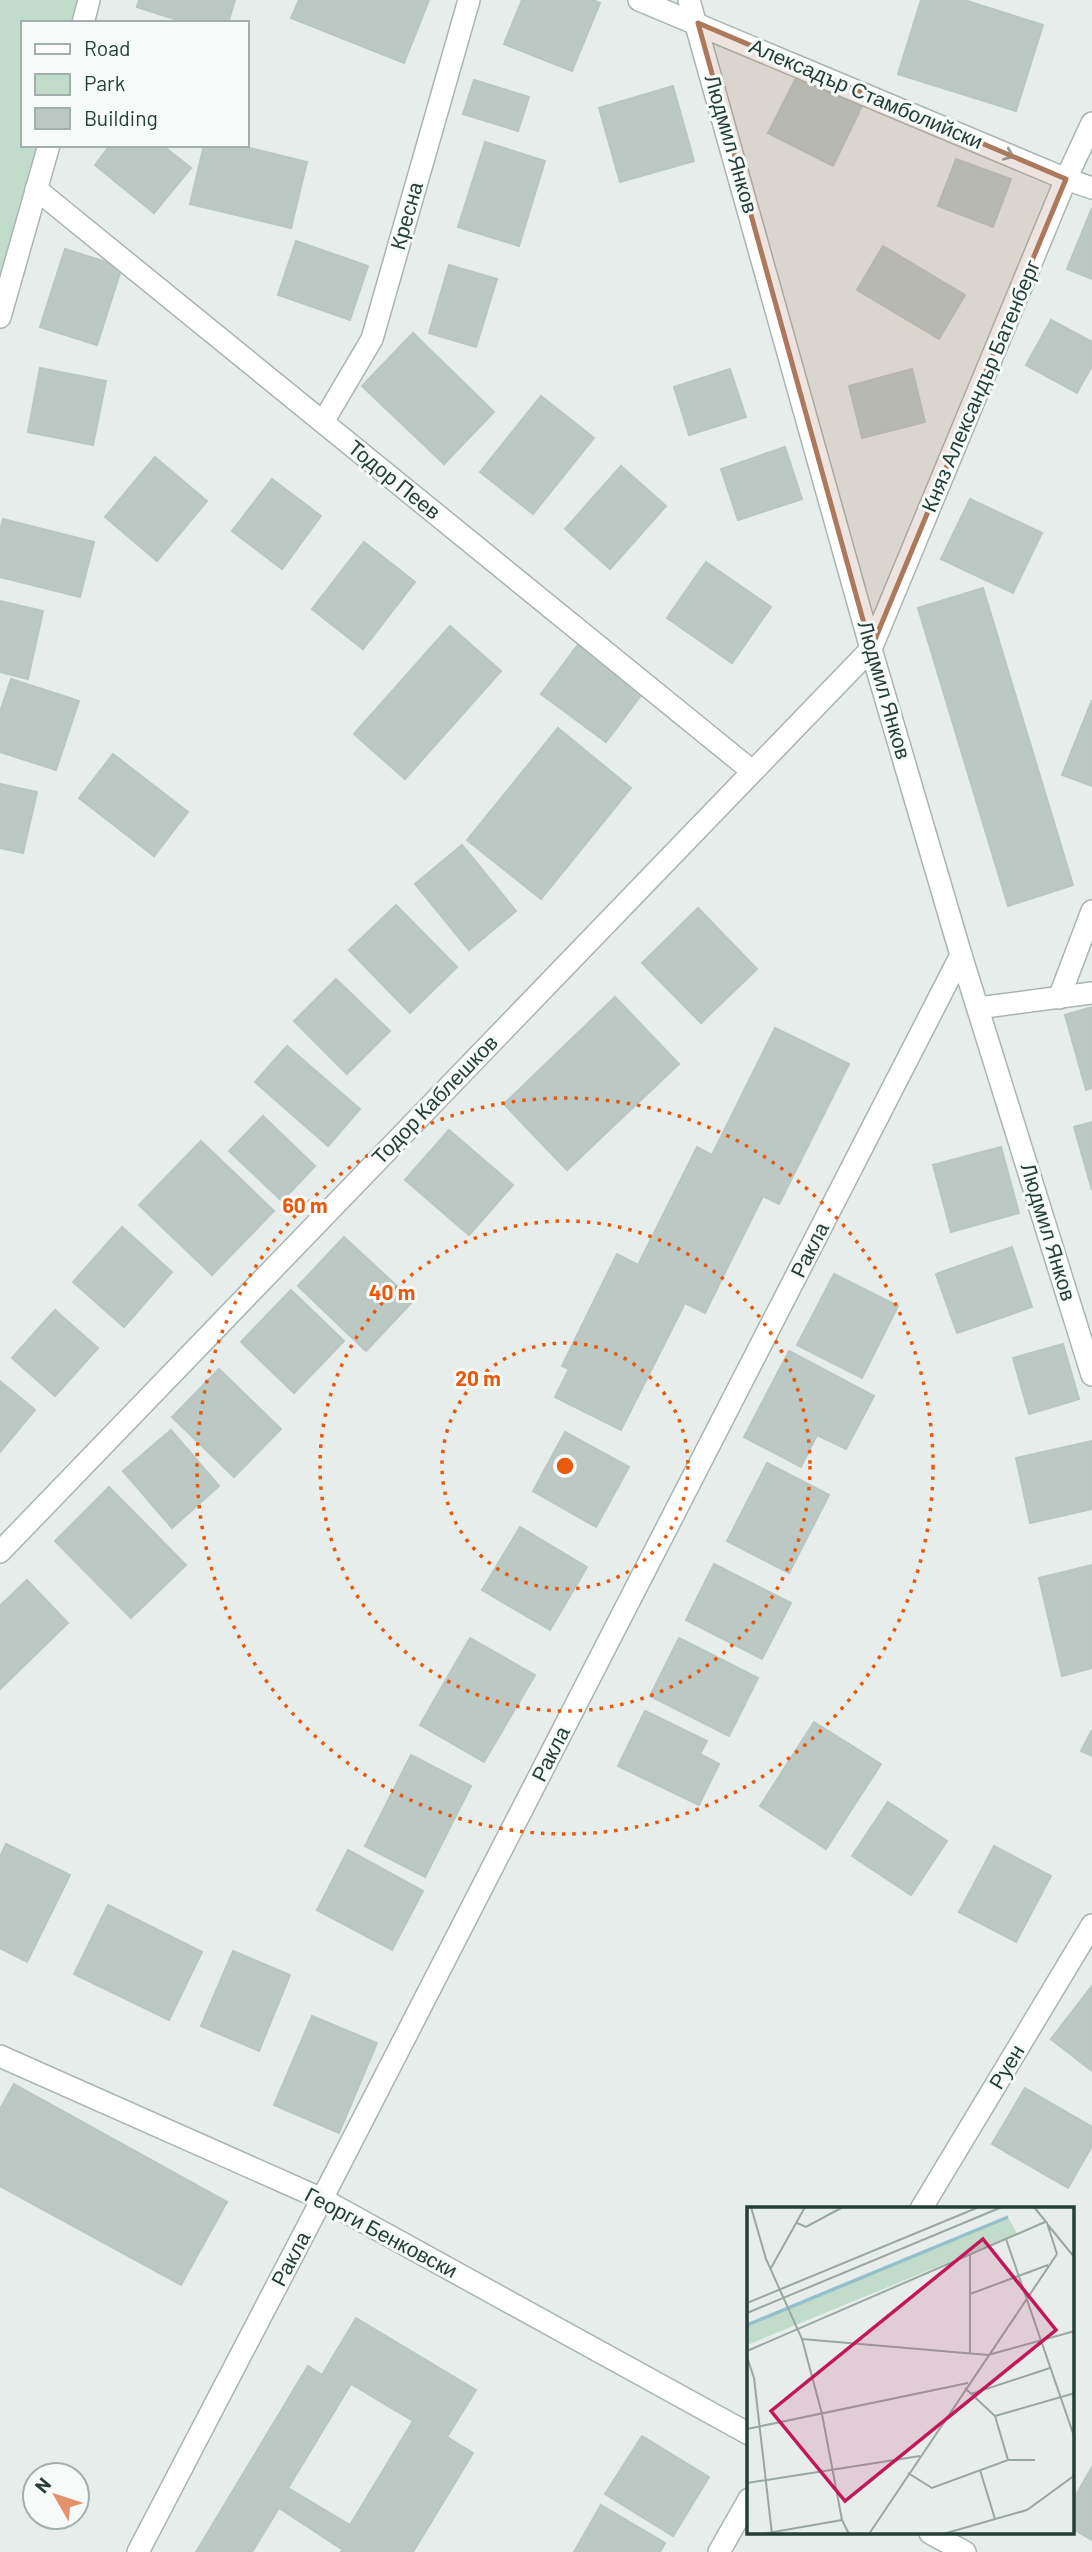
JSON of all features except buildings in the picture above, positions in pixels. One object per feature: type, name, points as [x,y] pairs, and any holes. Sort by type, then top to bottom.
[{"type":"street","points":[[84,21],[89,0]]},
{"type":"street","name":"Кресна","points":[[323,422],[372,339],[468,0]]},
{"type":"street","name":"Алексадър Стамболийски","points":[[639,0],[1092,188]]},
{"type":"street","name":"Людмил Янков","points":[[689,0],[698,23],[872,649],[961,955],[1092,1375]]},
{"type":"street","name":"Княз Александър Батенберг","points":[[872,649],[1066,179],[1092,123]]},
{"type":"street","points":[[0,317],[47,147]]},
{"type":"street","name":"Тодор Пеев","points":[[36,189],[752,771]]},
{"type":"street","name":"Тодор Каблешков","points":[[0,1552],[872,649]]},
{"type":"street","points":[[1059,998],[1092,911]]},
{"type":"street","name":"Ракла","points":[[138,2552],[323,2199],[961,955]]},
{"type":"street","points":[[978,1008],[1092,993]]},
{"type":"street","name":"Руен","points":[[922,2207],[1092,1924]]},
{"type":"street","name":"Георги Бенковски","points":[[0,2056],[323,2199],[747,2433]]},
{"type":"street","points":[[719,2552],[747,2503]]},
{"type":"street","points":[[932,2534],[965,2552]]},
{"type":"highlighted area","points":[[698,23],[1066,179],[871,649]]},
{"type":"green space","points":[[0,0],[86,0],[80,21],[21,21],[21,147],[41,147],[0,287]]}]
